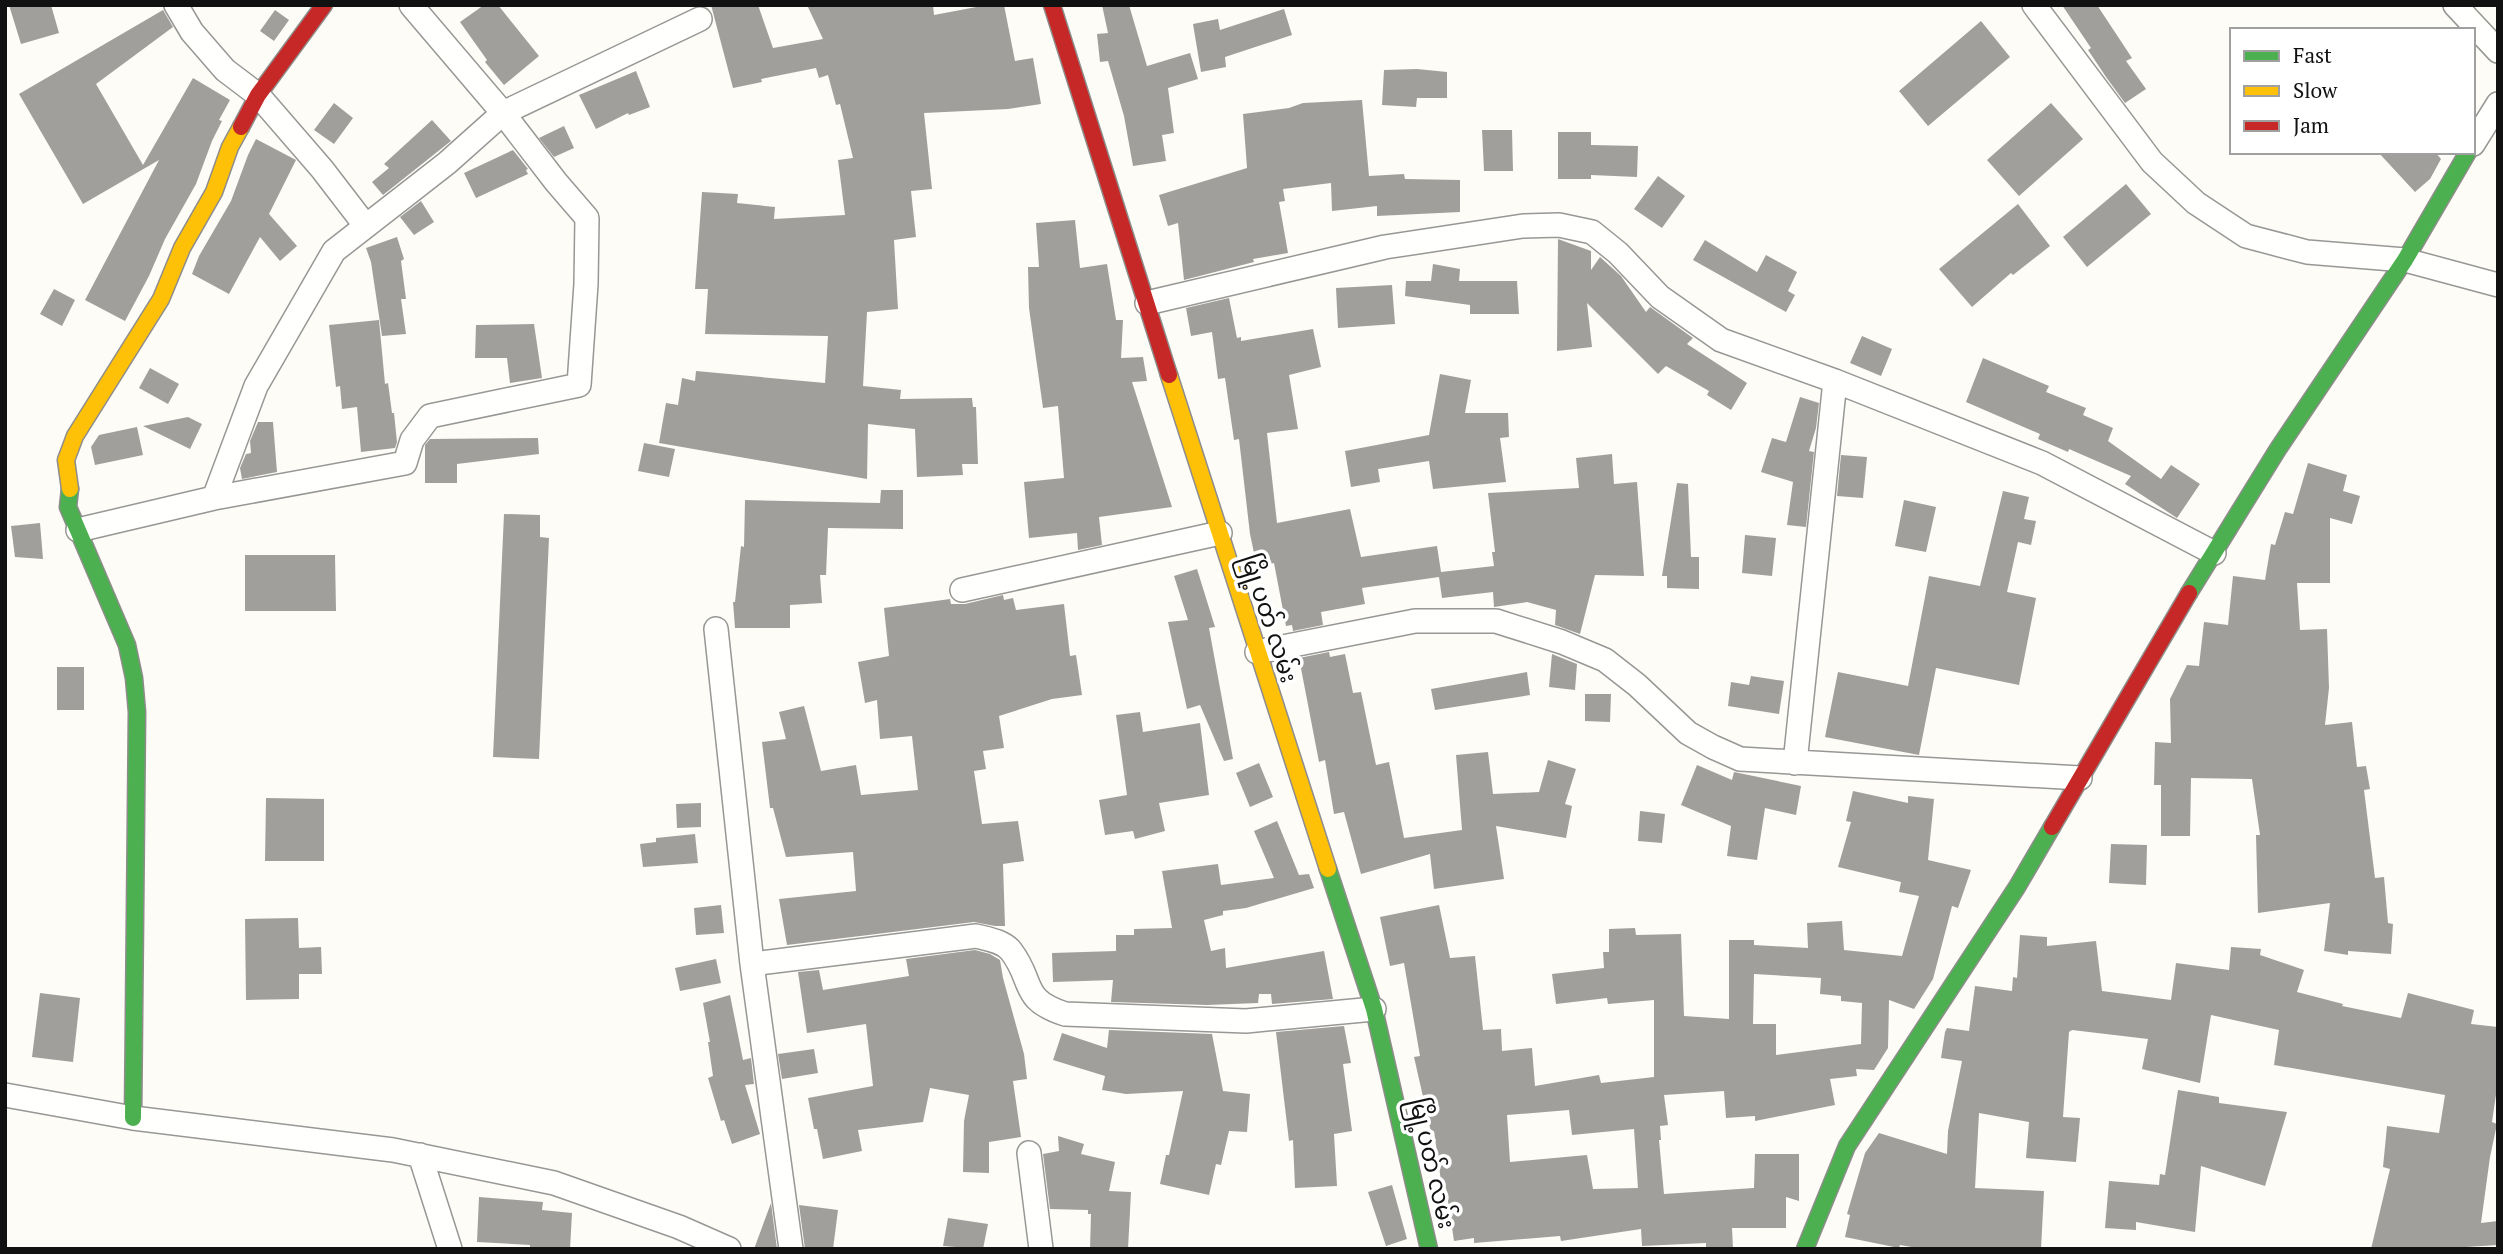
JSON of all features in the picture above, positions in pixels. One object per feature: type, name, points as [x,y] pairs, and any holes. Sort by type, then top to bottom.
[{"type":"street","points":[[176,5],[192,32],[225,70],[258,95],[366,225]]},
{"type":"street","points":[[133,1118],[137,712],[135,677],[127,645],[68,507],[70,485],[66,460],[75,436],[161,299],[182,248],[214,192],[230,147],[258,95],[324,5]]},
{"type":"street","points":[[78,530],[214,498],[405,463],[412,440],[430,416],[579,385],[586,284],[587,218],[503,113],[411,5]]},
{"type":"street","name":"မြို့ပတ် လမ်း","points":[[1052,5],[1257,652],[1374,1009],[1429,1249]]},
{"type":"street","points":[[2034,5],[2152,162],[2196,203],[2246,236],[2307,252],[2405,260],[2498,285]]},
{"type":"street","points":[[2455,5],[2498,51]]},
{"type":"street","points":[[214,498],[256,386],[334,251],[447,163],[503,113],[700,19]]},
{"type":"street","points":[[2475,141],[2498,104]]},
{"type":"street","points":[[1805,1249],[1847,1146],[2017,887],[2214,553],[2278,449],[2405,260],[2467,154]]},
{"type":"street","points":[[1147,303],[1385,247],[1523,226],[1559,225],[1592,232],[1618,253],[1660,297],[1721,340],[1836,381],[2042,463],[2214,553]]},
{"type":"street","points":[[1795,763],[1836,381]]},
{"type":"street","points":[[962,590],[1220,533]]},
{"type":"street","points":[[1257,652],[1415,621],[1496,621],[1562,642],[1605,660],[1637,685],[1688,733],[1740,759],[2080,778]]},
{"type":"street","points":[[716,629],[752,964],[791,1249]]},
{"type":"street","points":[[752,964],[976,936],[1000,943],[1010,951],[1033,998],[1046,1008],[1065,1014],[1246,1021],[1374,1009]]},
{"type":"street","points":[[5,1095],[133,1118],[420,1155],[554,1183],[679,1227],[729,1249]]},
{"type":"street","points":[[1029,1153],[1041,1249]]},
{"type":"street","points":[[420,1155],[450,1249]]},
{"type":"building","points":[[9,5],[51,5],[59,33],[21,44]]},
{"type":"building","points":[[484,5],[498,5],[539,56],[504,85],[485,62],[487,60],[460,22]]},
{"type":"building","points":[[711,5],[758,5],[773,48],[823,39],[807,5],[933,5],[934,15],[987,5],[1004,5],[1015,61],[1033,58],[1041,104],[1008,109],[924,113],[932,189],[911,191],[916,237],[894,240],[898,309],[867,312],[863,386],[901,390],[900,399],[972,398],[973,407],[976,407],[978,464],[962,464],[963,475],[917,477],[915,429],[868,424],[867,479],[659,443],[666,403],[678,405],[682,378],[695,381],[696,371],[825,383],[828,336],[705,334],[708,289],[695,289],[702,192],[738,194],[737,203],[775,207],[774,219],[845,215],[838,160],[853,158],[840,104],[836,105],[828,75],[819,78],[816,68],[761,79],[762,82],[733,88]]},
{"type":"building","points":[[1102,5],[1129,5],[1147,66],[1190,53],[1198,79],[1168,88],[1174,133],[1162,135],[1166,161],[1133,166],[1124,116],[1108,61],[1100,62],[1097,34],[1108,33]]},
{"type":"building","points":[[2062,5],[2097,5],[2132,58],[2126,61],[2146,89],[2125,103],[2088,50],[2091,48]]},
{"type":"building","points":[[1284,9],[1292,35],[1225,57],[1226,67],[1201,72],[1193,24],[1218,19],[1220,30]]},
{"type":"building","points":[[163,10],[173,27],[96,84],[143,165],[193,78],[230,100],[219,120],[222,121],[196,184],[165,239],[125,321],[85,300],[159,160],[83,204],[19,94]]},
{"type":"building","points":[[275,10],[289,20],[274,41],[260,31]]},
{"type":"building","points":[[1981,21],[2010,57],[1928,126],[1899,91]]},
{"type":"building","points":[[1384,70],[1447,72],[1447,98],[1417,98],[1416,107],[1382,105]]},
{"type":"building","points":[[636,71],[650,107],[629,115],[628,113],[596,129],[579,95]]},
{"type":"building","points":[[1362,100],[1369,176],[1404,174],[1405,179],[1460,180],[1460,212],[1377,216],[1377,206],[1332,211],[1331,183],[1283,189],[1285,201],[1279,202],[1288,253],[1253,259],[1254,262],[1184,280],[1178,223],[1168,226],[1159,195],[1247,168],[1243,114],[1289,108],[1303,103]]},
{"type":"building","points":[[334,103],[353,118],[334,144],[314,130]]},
{"type":"building","points":[[2051,103],[2083,139],[2019,196],[1987,160]]},
{"type":"building","points":[[432,120],[451,141],[383,195],[372,182],[389,168],[384,164]]},
{"type":"building","points":[[564,126],[574,148],[554,157],[539,138]]},
{"type":"building","points":[[1482,130],[1512,130],[1513,171],[1484,171]]},
{"type":"building","points":[[1558,132],[1591,132],[1591,145],[1638,146],[1637,177],[1591,175],[1591,179],[1558,179]]},
{"type":"building","points":[[256,139],[296,160],[269,214],[297,246],[280,261],[260,237],[229,294],[192,274],[199,256],[231,201]]},
{"type":"building","points":[[513,150],[528,169],[528,174],[476,198],[464,173]]},
{"type":"building","points":[[2380,154],[2437,154],[2441,159],[2430,179],[2415,192]]},
{"type":"building","points":[[1658,176],[1685,196],[1662,228],[1634,209]]},
{"type":"building","points":[[2126,184],[2151,214],[2087,267],[2063,237]]},
{"type":"building","points":[[421,201],[434,222],[414,235],[400,217]]},
{"type":"building","points":[[2018,204],[2050,246],[2013,275],[2011,273],[1972,307],[1939,269]]},
{"type":"building","points":[[1075,220],[1080,268],[1107,264],[1116,320],[1123,320],[1121,358],[1143,357],[1147,381],[1132,382],[1172,507],[1099,517],[1102,545],[1078,550],[1077,533],[1029,538],[1024,482],[1064,478],[1058,406],[1043,408],[1029,308],[1028,267],[1039,267],[1036,223]]},
{"type":"building","points":[[397,237],[404,259],[401,261],[406,299],[401,299],[406,334],[382,336],[371,262],[366,248]]},
{"type":"building","points":[[1558,239],[1591,251],[1591,270],[1600,257],[1621,276],[1646,312],[1650,307],[1693,338],[1687,344],[1747,383],[1731,410],[1707,395],[1709,391],[1666,366],[1658,374],[1587,303],[1592,347],[1557,351]]},
{"type":"building","points":[[1705,240],[1757,272],[1766,255],[1797,272],[1788,291],[1795,295],[1786,312],[1693,260]]},
{"type":"building","points":[[1433,264],[1460,269],[1459,281],[1517,281],[1519,314],[1470,314],[1470,305],[1405,296],[1406,281],[1431,281]]},
{"type":"building","points":[[1392,285],[1395,324],[1338,328],[1336,288]]},
{"type":"building","points":[[54,289],[75,300],[62,326],[40,314]]},
{"type":"building","points":[[1229,298],[1237,338],[1241,337],[1241,341],[1313,329],[1321,367],[1289,375],[1298,429],[1267,433],[1277,523],[1350,509],[1361,557],[1437,546],[1441,572],[1494,566],[1492,552],[1495,552],[1488,493],[1579,488],[1576,458],[1612,454],[1614,484],[1637,482],[1644,576],[1595,575],[1580,634],[1555,625],[1556,610],[1527,602],[1494,607],[1493,592],[1442,598],[1439,577],[1362,588],[1365,604],[1321,612],[1323,625],[1293,631],[1292,625],[1286,626],[1274,563],[1257,567],[1250,534],[1239,439],[1234,440],[1225,378],[1218,379],[1212,332],[1191,336],[1186,308]]},
{"type":"building","points":[[379,320],[385,384],[388,383],[397,442],[395,448],[361,452],[357,407],[342,409],[340,386],[336,387],[329,325]]},
{"type":"building","points":[[534,324],[542,378],[510,383],[507,358],[475,358],[476,325]]},
{"type":"building","points":[[1862,336],[1892,349],[1881,376],[1850,363]]},
{"type":"building","points":[[1983,358],[2049,386],[2046,392],[2086,408],[2083,415],[2113,428],[2108,441],[2161,479],[2171,465],[2200,484],[2177,518],[2125,484],[2131,476],[2069,449],[2068,452],[2038,439],[2040,434],[1966,402]]},
{"type":"building","points":[[150,368],[179,384],[168,404],[139,388]]},
{"type":"building","points":[[1440,374],[1471,380],[1465,413],[1508,413],[1509,437],[1500,438],[1506,482],[1433,489],[1429,461],[1378,469],[1380,482],[1351,487],[1345,451],[1429,435]]},
{"type":"building","points":[[1800,397],[1819,403],[1816,428],[1809,451],[1814,452],[1806,527],[1787,525],[1793,482],[1761,472],[1772,438],[1786,442]]},
{"type":"building","points":[[188,417],[202,424],[190,449],[143,426]]},
{"type":"building","points":[[258,422],[273,422],[277,472],[242,479],[240,468],[246,454],[251,453],[250,441]]},
{"type":"building","points":[[137,427],[143,455],[95,465],[91,447],[99,435]]},
{"type":"building","points":[[538,438],[539,454],[457,464],[457,483],[425,483],[425,445],[430,439]]},
{"type":"building","points":[[644,443],[675,449],[669,477],[638,471]]},
{"type":"building","points":[[1841,455],[1867,457],[1863,498],[1837,496]]},
{"type":"building","points":[[2308,463],[2347,475],[2343,491],[2360,496],[2352,524],[2330,518],[2330,583],[2297,583],[2300,630],[2327,629],[2329,688],[2325,725],[2352,722],[2357,767],[2366,766],[2370,789],[2364,790],[2375,878],[2384,877],[2388,923],[2393,924],[2391,954],[2348,951],[2348,955],[2324,951],[2330,903],[2258,913],[2256,835],[2260,835],[2252,779],[2191,778],[2190,836],[2161,836],[2161,785],[2154,785],[2155,742],[2171,743],[2170,699],[2187,665],[2199,666],[2204,622],[2228,625],[2233,576],[2265,580],[2271,544],[2275,545],[2285,512],[2293,514]]},
{"type":"building","points":[[1677,483],[1688,484],[1691,557],[1699,557],[1699,589],[1667,588],[1667,576],[1662,576]]},
{"type":"building","points":[[881,490],[903,490],[903,529],[828,528],[826,575],[820,575],[822,603],[790,605],[790,628],[735,628],[733,602],[741,546],[744,547],[745,500],[880,503]]},
{"type":"building","points":[[2003,491],[2029,497],[2024,519],[2036,521],[2031,545],[2018,542],[2007,592],[2036,598],[2019,685],[1936,668],[1919,755],[1825,737],[1838,672],[1908,686],[1929,576],[1980,586]]},
{"type":"building","points":[[1904,500],[1936,507],[1926,552],[1895,546]]},
{"type":"building","points":[[504,514],[540,515],[540,537],[549,538],[539,759],[493,757]]},
{"type":"building","points":[[40,523],[43,559],[15,557],[11,526]]},
{"type":"building","points":[[1745,535],[1776,538],[1772,576],[1742,573]]},
{"type":"building","points":[[245,555],[335,555],[336,611],[245,611]]},
{"type":"building","points":[[1197,569],[1215,627],[1209,628],[1233,759],[1224,761],[1200,705],[1187,709],[1168,622],[1188,620],[1174,576]]},
{"type":"building","points":[[1003,595],[1004,600],[1013,598],[1016,610],[1064,604],[1070,656],[1076,655],[1082,695],[1052,699],[999,716],[1004,748],[983,751],[986,769],[974,771],[982,824],[1018,821],[1024,861],[1003,864],[1005,926],[974,922],[787,945],[779,899],[856,891],[853,852],[786,857],[773,808],[770,808],[762,742],[786,739],[779,712],[804,706],[821,771],[856,765],[861,795],[918,790],[912,736],[880,739],[877,700],[865,703],[858,662],[889,656],[884,608],[950,599],[951,604],[965,604]]},
{"type":"building","points":[[1329,652],[1330,657],[1345,654],[1353,693],[1361,692],[1376,765],[1389,762],[1404,838],[1462,830],[1456,755],[1488,752],[1493,794],[1539,792],[1548,760],[1576,769],[1565,804],[1572,806],[1566,838],[1496,826],[1504,879],[1434,889],[1430,854],[1361,874],[1344,812],[1334,814],[1325,760],[1319,762],[1299,658]]},
{"type":"building","points":[[1552,654],[1577,664],[1575,690],[1549,687]]},
{"type":"building","points":[[57,667],[84,667],[84,710],[57,710]]},
{"type":"building","points":[[1527,672],[1530,695],[1435,710],[1431,689]]},
{"type":"building","points":[[1751,676],[1784,681],[1779,714],[1728,706],[1731,682],[1749,685]]},
{"type":"building","points":[[1585,694],[1611,694],[1610,722],[1585,721]]},
{"type":"building","points":[[1140,712],[1143,732],[1200,723],[1209,795],[1159,803],[1165,831],[1135,839],[1133,831],[1105,835],[1099,800],[1127,795],[1116,715]]},
{"type":"building","points":[[1259,763],[1273,797],[1250,807],[1236,773]]},
{"type":"building","points":[[1697,765],[1732,780],[1734,772],[1801,786],[1796,815],[1765,808],[1757,860],[1727,856],[1731,826],[1681,805]]},
{"type":"building","points":[[1853,791],[1908,803],[1908,796],[1934,799],[1928,860],[1971,870],[1958,908],[1952,906],[1933,979],[1914,1009],[1889,1000],[1888,1048],[1874,1070],[1856,1069],[1857,1076],[1830,1079],[1835,1105],[1755,1121],[1755,1116],[1726,1118],[1724,1091],[1664,1095],[1668,1125],[1660,1126],[1659,1140],[1664,1194],[1754,1188],[1755,1154],[1799,1154],[1799,1201],[1786,1197],[1786,1228],[1732,1228],[1733,1249],[1706,1249],[1706,1243],[1642,1246],[1641,1229],[1561,1241],[1560,1236],[1474,1243],[1474,1238],[1454,1241],[1446,1188],[1442,1188],[1434,1131],[1431,1132],[1414,1057],[1420,1056],[1404,963],[1390,966],[1380,917],[1439,905],[1450,958],[1475,956],[1483,1030],[1501,1029],[1502,1051],[1532,1048],[1535,1086],[1599,1075],[1601,1083],[1654,1077],[1654,1000],[1608,1004],[1607,998],[1556,1004],[1552,974],[1604,968],[1603,952],[1609,952],[1609,929],[1635,928],[1636,935],[1681,934],[1684,1016],[1729,1019],[1729,940],[1754,940],[1754,945],[1808,948],[1807,923],[1842,921],[1844,950],[1902,956],[1919,896],[1899,892],[1901,882],[1838,867],[1851,822],[1846,821]],"holes":[[[1754,974],[1821,978],[1820,994],[1841,996],[1841,1001],[1862,1003],[1861,1044],[1776,1055],[1776,1024],[1753,1024]],[[1569,1110],[1572,1135],[1634,1129],[1638,1188],[1593,1189],[1587,1155],[1510,1162],[1507,1115]]]},
{"type":"building","points":[[266,798],[324,799],[324,861],[265,861]]},
{"type":"building","points":[[701,803],[701,827],[677,828],[676,804]]},
{"type":"building","points":[[1640,811],[1665,814],[1662,843],[1638,841]]},
{"type":"building","points":[[1277,821],[1299,875],[1309,874],[1314,888],[1246,908],[1223,911],[1223,915],[1204,920],[1211,951],[1225,948],[1226,968],[1324,951],[1333,999],[1272,1004],[1271,994],[1259,994],[1258,1003],[1207,1005],[1111,1002],[1113,980],[1053,982],[1052,953],[1116,951],[1116,935],[1134,935],[1134,929],[1172,928],[1162,871],[1218,864],[1221,885],[1274,878],[1254,831]]},
{"type":"building","points":[[695,834],[698,863],[643,867],[640,844],[656,842],[656,838]]},
{"type":"building","points":[[2111,844],[2147,845],[2146,885],[2109,883]]},
{"type":"building","points":[[721,905],[724,933],[696,935],[694,908]]},
{"type":"building","points":[[298,918],[299,948],[321,947],[322,974],[299,974],[299,999],[246,1000],[245,919]]},
{"type":"building","points":[[2020,935],[2047,937],[2047,946],[2096,941],[2102,991],[2171,1000],[2176,963],[2229,970],[2231,947],[2261,949],[2260,955],[2304,970],[2297,992],[2343,1004],[2342,1006],[2401,1018],[2408,993],[2474,1010],[2471,1024],[2498,1027],[2498,1081],[2492,1122],[2497,1124],[2481,1223],[2498,1221],[2498,1245],[2371,1249],[2390,1169],[2383,1167],[2387,1126],[2439,1133],[2445,1095],[2274,1065],[2279,1030],[2211,1015],[2200,1083],[2142,1069],[2148,1039],[2072,1030],[2069,1032],[2063,1117],[2080,1118],[2076,1162],[2026,1158],[2029,1122],[1979,1113],[1975,1188],[2044,1191],[2041,1249],[1923,1249],[1900,1245],[1899,1248],[1845,1237],[1850,1215],[1847,1214],[1865,1153],[1879,1133],[1947,1154],[1948,1131],[1962,1061],[1941,1058],[1945,1032],[1947,1028],[1969,1031],[1975,986],[2012,991],[2013,977],[2017,978]]},
{"type":"building","points":[[975,950],[1000,960],[1024,1054],[1027,1079],[1013,1081],[1021,1137],[989,1142],[989,1173],[963,1172],[964,1121],[969,1095],[930,1088],[923,1122],[858,1130],[862,1151],[823,1159],[808,1098],[873,1086],[866,1024],[807,1033],[798,972],[819,970],[823,990],[909,976],[906,959]]},
{"type":"building","points":[[716,959],[721,983],[680,991],[675,968]]},
{"type":"building","points":[[40,993],[80,998],[73,1062],[32,1057]]},
{"type":"building","points":[[730,995],[743,1060],[751,1058],[754,1084],[745,1085],[760,1134],[732,1144],[724,1120],[721,1121],[708,1078],[713,1076],[703,1003]]},
{"type":"building","points":[[1344,1026],[1351,1063],[1343,1064],[1352,1131],[1334,1134],[1337,1186],[1295,1188],[1293,1140],[1289,1141],[1276,1032]]},
{"type":"building","points":[[1109,1030],[1212,1034],[1223,1091],[1250,1094],[1247,1132],[1229,1131],[1221,1165],[1216,1164],[1209,1195],[1160,1184],[1183,1091],[1126,1094],[1102,1090],[1105,1076],[1053,1060],[1062,1033],[1107,1048]]},
{"type":"building","points":[[814,1049],[818,1073],[782,1079],[778,1054]]},
{"type":"building","points":[[2178,1090],[2219,1097],[2219,1103],[2287,1112],[2265,1186],[2201,1166],[2195,1232],[2136,1222],[2136,1230],[2105,1228],[2109,1181],[2159,1185],[2160,1174],[2165,1175]]},
{"type":"building","points":[[1058,1136],[1084,1144],[1081,1154],[1115,1162],[1109,1191],[1131,1192],[1128,1249],[1090,1249],[1091,1214],[1088,1214],[1088,1210],[1050,1209],[1043,1154],[1059,1151]]},
{"type":"building","points":[[1392,1185],[1407,1239],[1386,1246],[1368,1192]]},
{"type":"building","points":[[479,1197],[543,1202],[542,1210],[572,1213],[570,1249],[530,1249],[530,1245],[477,1242]]},
{"type":"building","points":[[771,1203],[777,1249],[754,1249]]},
{"type":"building","points":[[799,1205],[838,1210],[833,1249],[805,1249]]},
{"type":"building","points":[[948,1218],[988,1224],[983,1249],[943,1246]]},
{"type":"traffic: fast","points":[[2189,593],[2278,449],[2405,260],[2467,154]]},
{"type":"traffic: fast","points":[[70,489],[68,507],[127,645],[134,678],[137,712],[133,1118]]},
{"type":"traffic: fast","points":[[1805,1249],[1847,1146],[2017,887],[2052,827]]},
{"type":"traffic: fast","points":[[1328,869],[1374,1009],[1429,1249]]},
{"type":"traffic: slow","points":[[70,489],[66,460],[75,436],[161,299],[182,248],[214,192],[230,147],[241,127]]},
{"type":"traffic: slow","points":[[1169,375],[1328,869]]},
{"type":"traffic: jam","points":[[241,127],[258,95],[324,5]]},
{"type":"traffic: jam","points":[[1052,5],[1169,375]]},
{"type":"traffic: jam","points":[[2052,827],[2189,593]]}]
